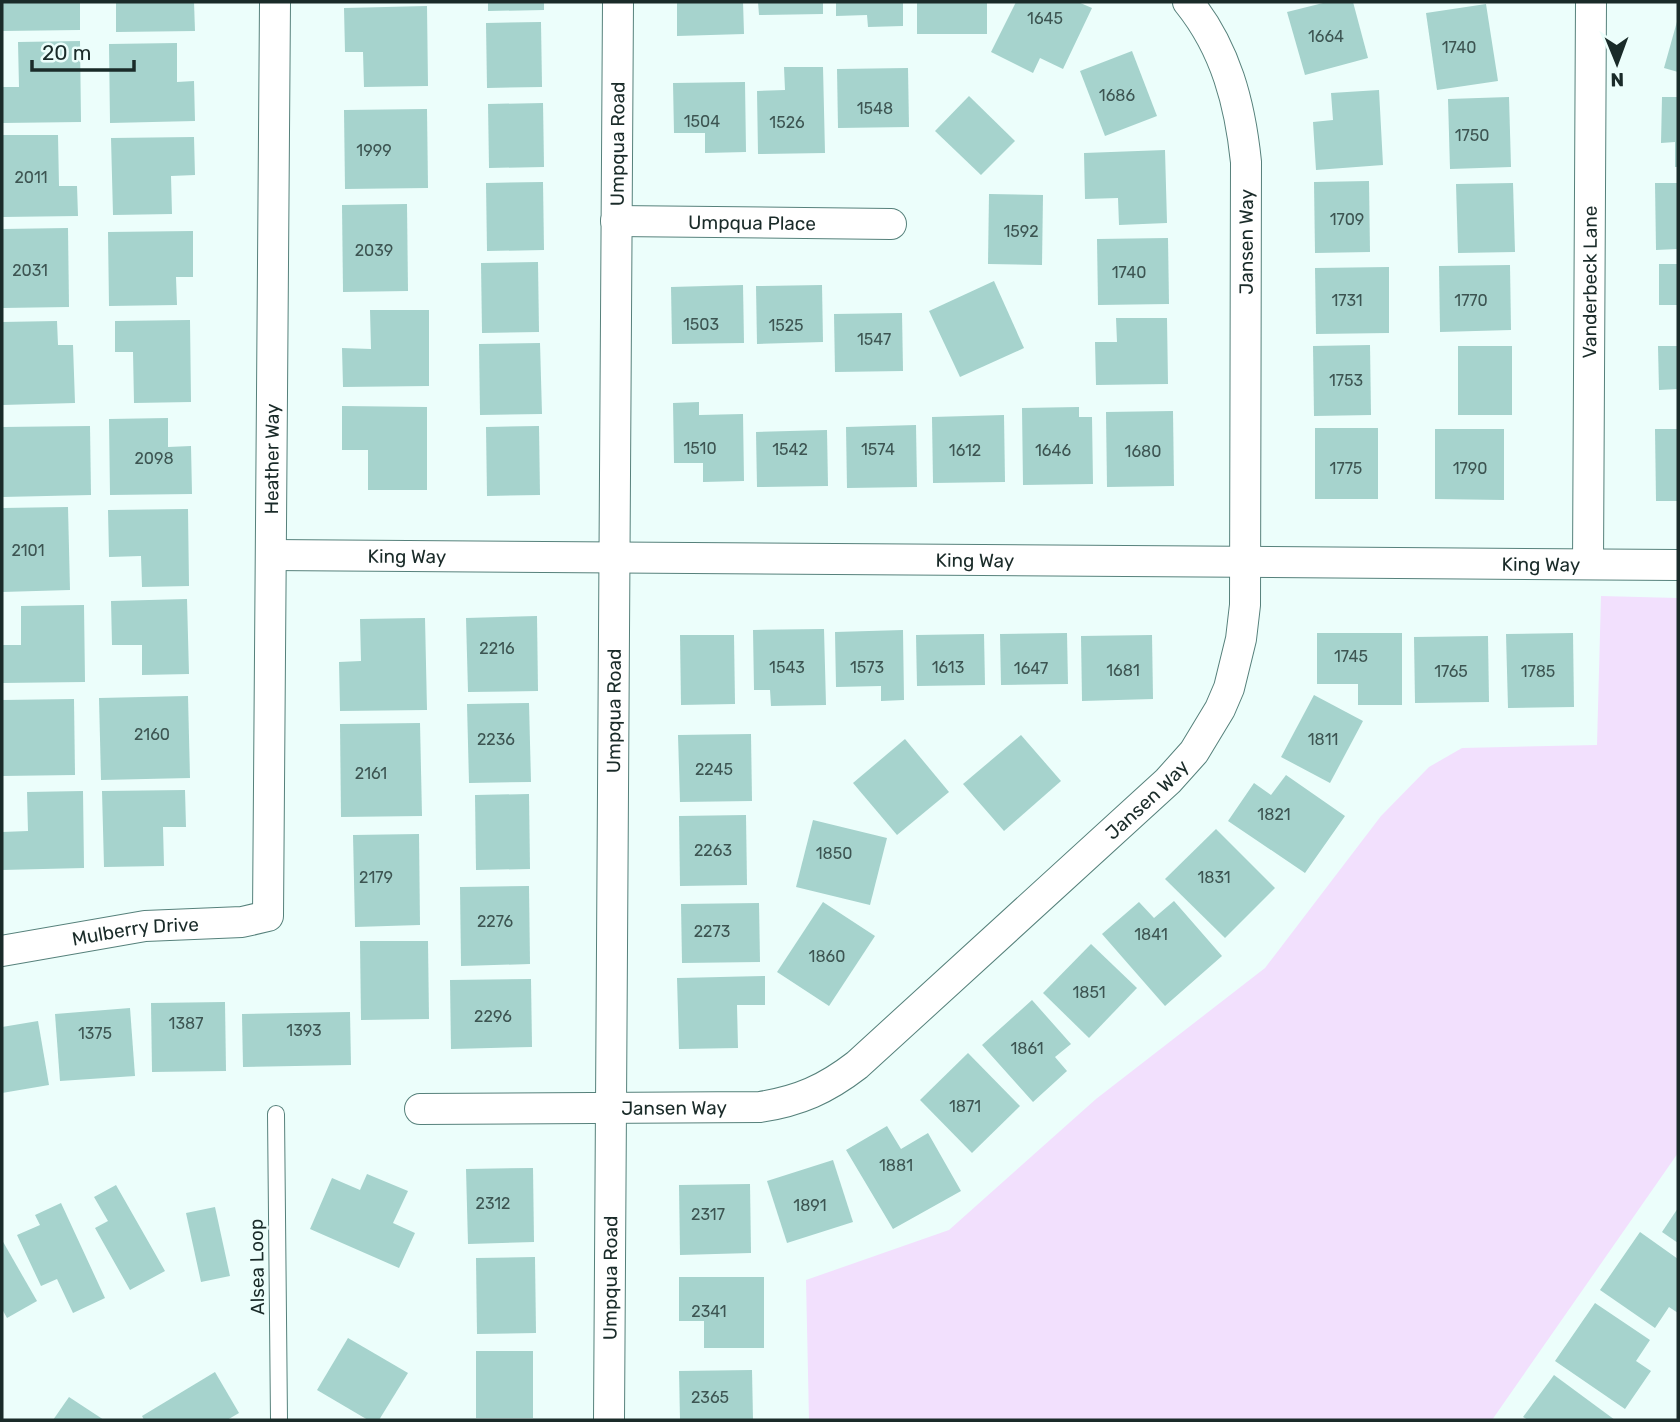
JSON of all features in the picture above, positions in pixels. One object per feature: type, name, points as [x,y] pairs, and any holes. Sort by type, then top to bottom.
[{"type":"street","name":"Heather Way","points":[[268,916],[275,2]]},
{"type":"street","name":"Umpqua Road","points":[[609,1420],[618,2]]},
{"type":"street","name":"Jansen Way","points":[[420,1109],[611,1111],[761,1107],[785,1104],[830,1086],[857,1065],[1168,781],[1194,752],[1220,709],[1236,664],[1245,605],[1244,150],[1236,96],[1227,71],[1188,2]]},
{"type":"street","name":"Vanderbeck Lane","points":[[1588,564],[1591,2]]},
{"type":"street","name":"Umpqua Place","points":[[616,220],[891,224]]},
{"type":"street","name":"King Way","points":[[271,555],[1678,565]]},
{"type":"street","name":"Mulberry Drive","points":[[2,951],[145,926],[242,922],[268,916]]},
{"type":"lane","name":"Alsea Loop","points":[[276,1114],[279,1420]]},
{"type":"shaded area","points":[[1601,596],[1678,598],[1678,1153],[1492,1420],[809,1420],[806,1280],[949,1230],[1096,1099],[1265,968],[1381,816],[1429,767],[1462,748],[1597,745]]},
{"type":"building","points":[[2,2],[80,2],[80,30],[2,31]]},
{"type":"building","points":[[116,2],[194,2],[195,31],[116,32]]},
{"type":"building","points":[[488,2],[544,2],[544,10],[488,11]]},
{"type":"building","points":[[677,2],[743,2],[744,34],[677,36]]},
{"type":"building","points":[[758,2],[823,2],[823,14],[759,15]]},
{"type":"building","points":[[836,2],[903,2],[903,26],[868,27],[867,15],[836,16]]},
{"type":"building","points":[[917,2],[987,2],[987,34],[917,34]]},
{"type":"building","points":[[1016,2],[1078,2],[1092,8],[1063,69],[1040,58],[1033,73],[991,52]]},
{"type":"building","points":[[1327,2],[1353,2],[1368,58],[1305,75],[1287,12]]},
{"type":"building","points":[[1486,4],[1498,81],[1437,90],[1426,13]]},
{"type":"building","points":[[427,6],[428,86],[364,87],[363,52],[345,52],[344,8]]},
{"type":"building","points":[[1678,18],[1678,72],[1664,68]]},
{"type":"building","points":[[541,22],[542,87],[487,88],[486,23]]},
{"type":"building","points":[[80,41],[81,122],[2,123],[2,87],[19,87],[18,42]]},
{"type":"building","points":[[177,43],[177,82],[194,81],[195,121],[110,123],[109,44]]},
{"type":"building","points":[[1132,51],[1157,116],[1105,136],[1080,71]]},
{"type":"building","points":[[784,67],[823,67],[825,153],[758,154],[757,91],[785,90]]},
{"type":"building","points":[[908,68],[909,127],[838,128],[837,69]]},
{"type":"building","points":[[745,82],[746,152],[705,153],[705,133],[674,133],[673,83]]},
{"type":"building","points":[[1379,90],[1383,165],[1316,170],[1313,122],[1333,120],[1331,93]]},
{"type":"building","points":[[969,96],[1015,141],[981,175],[935,131]]},
{"type":"building","points":[[1509,97],[1511,167],[1450,169],[1448,99]]},
{"type":"building","points":[[1662,97],[1678,97],[1678,167],[1675,167],[1675,142],[1661,143]]},
{"type":"building","points":[[543,103],[544,167],[489,168],[488,104]]},
{"type":"building","points":[[427,109],[428,188],[345,189],[344,110]]},
{"type":"building","points":[[2,135],[58,135],[59,186],[77,186],[78,216],[2,217]]},
{"type":"building","points":[[194,137],[195,175],[171,176],[172,214],[113,215],[111,138]]},
{"type":"building","points":[[1165,150],[1167,223],[1119,225],[1118,198],[1085,199],[1084,153]]},
{"type":"building","points":[[1369,181],[1370,252],[1315,253],[1314,182]]},
{"type":"building","points":[[543,182],[544,250],[487,251],[486,183]]},
{"type":"building","points":[[1513,183],[1515,252],[1458,253],[1456,184]]},
{"type":"building","points":[[1655,183],[1678,183],[1678,249],[1656,250]]},
{"type":"building","points":[[989,194],[1043,195],[1042,265],[988,264]]},
{"type":"building","points":[[407,204],[408,291],[343,292],[342,205]]},
{"type":"building","points":[[68,228],[69,307],[2,308],[2,229]]},
{"type":"building","points":[[193,231],[193,277],[176,277],[177,305],[109,306],[108,232]]},
{"type":"building","points":[[1168,238],[1169,304],[1098,305],[1097,239]]},
{"type":"building","points":[[538,262],[539,332],[482,333],[481,263]]},
{"type":"building","points":[[1659,264],[1678,264],[1678,305],[1659,305]]},
{"type":"building","points":[[1510,265],[1511,330],[1440,332],[1439,266]]},
{"type":"building","points":[[1389,267],[1389,333],[1316,334],[1315,268]]},
{"type":"building","points":[[994,281],[1024,348],[960,377],[929,311]]},
{"type":"building","points":[[743,285],[744,343],[672,344],[671,287]]},
{"type":"building","points":[[822,285],[823,342],[757,344],[756,286]]},
{"type":"building","points":[[370,310],[429,310],[429,386],[343,387],[342,348],[371,349]]},
{"type":"building","points":[[902,313],[903,371],[835,372],[834,314]]},
{"type":"building","points":[[1116,318],[1167,318],[1168,384],[1096,385],[1095,342],[1117,342]]},
{"type":"building","points":[[190,320],[191,402],[134,403],[133,352],[115,352],[115,321]]},
{"type":"building","points":[[57,321],[58,345],[73,345],[75,403],[2,405],[2,322]]},
{"type":"building","points":[[540,343],[542,414],[480,415],[479,344]]},
{"type":"building","points":[[1370,345],[1371,415],[1314,416],[1313,346]]},
{"type":"building","points":[[1458,346],[1512,346],[1512,415],[1458,415]]},
{"type":"building","points":[[1658,346],[1678,346],[1678,389],[1659,390]]},
{"type":"building","points":[[699,402],[699,415],[743,414],[744,481],[703,482],[703,463],[674,463],[673,403]]},
{"type":"building","points":[[342,406],[427,407],[427,490],[368,490],[368,450],[342,450]]},
{"type":"building","points":[[1079,407],[1079,417],[1092,417],[1093,484],[1023,485],[1022,408]]},
{"type":"building","points":[[1173,411],[1174,486],[1107,487],[1106,412]]},
{"type":"building","points":[[1004,415],[1005,482],[933,483],[932,417]]},
{"type":"building","points":[[168,418],[168,447],[191,446],[192,494],[110,495],[109,419]]},
{"type":"building","points":[[916,425],[917,487],[847,488],[846,427]]},
{"type":"building","points":[[90,426],[91,495],[2,497],[2,427]]},
{"type":"building","points":[[539,426],[540,495],[487,496],[486,427]]},
{"type":"building","points":[[1315,428],[1378,428],[1378,499],[1315,499]]},
{"type":"building","points":[[1435,429],[1504,429],[1504,500],[1435,499]]},
{"type":"building","points":[[1655,429],[1678,429],[1678,501],[1656,501]]},
{"type":"building","points":[[827,430],[828,486],[757,487],[756,432]]},
{"type":"building","points":[[68,507],[70,590],[2,592],[2,508]]},
{"type":"building","points":[[188,509],[189,586],[142,587],[141,556],[109,557],[108,510]]},
{"type":"building","points":[[187,599],[189,674],[142,675],[142,645],[112,645],[111,601]]},
{"type":"building","points":[[84,605],[85,682],[2,683],[2,645],[21,645],[21,606]]},
{"type":"building","points":[[537,616],[538,691],[468,692],[466,618]]},
{"type":"building","points":[[425,618],[427,710],[340,711],[339,662],[361,661],[360,619]]},
{"type":"building","points":[[824,629],[826,705],[771,706],[770,690],[754,690],[753,630]]},
{"type":"building","points":[[903,630],[904,700],[881,701],[881,686],[836,687],[835,632]]},
{"type":"building","points":[[1067,633],[1068,684],[1001,685],[1000,634]]},
{"type":"building","points":[[1317,633],[1402,633],[1402,705],[1358,705],[1358,684],[1317,684]]},
{"type":"building","points":[[1573,633],[1574,707],[1508,708],[1506,634]]},
{"type":"building","points":[[984,634],[985,685],[917,686],[916,635]]},
{"type":"building","points":[[680,635],[734,635],[735,704],[681,705]]},
{"type":"building","points":[[1152,635],[1153,699],[1082,701],[1081,636]]},
{"type":"building","points":[[1488,636],[1489,702],[1415,703],[1414,637]]},
{"type":"building","points":[[1314,695],[1363,721],[1330,783],[1281,757]]},
{"type":"building","points":[[188,696],[190,778],[101,780],[99,698]]},
{"type":"building","points":[[74,699],[75,775],[2,776],[2,700]]},
{"type":"building","points":[[529,703],[531,782],[469,783],[467,704]]},
{"type":"building","points":[[420,723],[422,816],[341,817],[340,724]]},
{"type":"building","points":[[751,734],[752,801],[680,802],[678,735]]},
{"type":"building","points":[[1021,735],[1061,781],[1004,831],[963,784]]},
{"type":"building","points":[[905,739],[949,792],[897,835],[853,783]]},
{"type":"building","points":[[1286,775],[1345,816],[1305,873],[1228,821],[1254,783],[1271,795]]},
{"type":"building","points":[[185,790],[186,827],[163,827],[164,866],[104,867],[102,791]]},
{"type":"building","points":[[83,791],[84,868],[2,870],[2,832],[28,831],[27,792]]},
{"type":"building","points":[[529,794],[530,869],[476,870],[475,795]]},
{"type":"building","points":[[746,815],[747,885],[680,886],[679,816]]},
{"type":"building","points":[[813,820],[887,838],[870,905],[796,887]]},
{"type":"building","points":[[1216,829],[1275,888],[1225,938],[1165,879]]},
{"type":"building","points":[[419,834],[420,925],[355,927],[353,835]]},
{"type":"building","points":[[529,886],[530,964],[461,966],[460,887]]},
{"type":"building","points":[[1174,901],[1222,956],[1165,1006],[1102,934],[1139,902],[1154,918]]},
{"type":"building","points":[[823,902],[875,936],[829,1006],[777,972]]},
{"type":"building","points":[[759,903],[760,962],[682,963],[681,904]]},
{"type":"building","points":[[360,941],[428,941],[429,1019],[361,1020]]},
{"type":"building","points":[[1091,944],[1137,988],[1089,1038],[1043,993]]},
{"type":"building","points":[[765,976],[765,1005],[737,1005],[738,1048],[679,1049],[677,978]]},
{"type":"building","points":[[531,979],[532,1047],[451,1049],[450,980]]},
{"type":"building","points":[[1032,1000],[1071,1044],[1055,1057],[1067,1071],[1033,1102],[982,1045]]},
{"type":"building","points":[[225,1002],[226,1071],[152,1072],[151,1003]]},
{"type":"building","points":[[130,1008],[135,1076],[60,1081],[55,1014]]},
{"type":"building","points":[[350,1012],[351,1065],[243,1067],[242,1014]]},
{"type":"building","points":[[38,1021],[49,1085],[2,1093],[2,1027]]},
{"type":"building","points":[[968,1053],[1020,1106],[972,1153],[920,1100]]},
{"type":"building","points":[[887,1126],[901,1149],[928,1133],[961,1191],[893,1229],[846,1150]]},
{"type":"building","points":[[833,1160],[853,1222],[787,1243],[767,1181]]},
{"type":"building","points":[[533,1168],[534,1242],[468,1244],[466,1169]]},
{"type":"building","points":[[367,1174],[408,1191],[393,1223],[415,1233],[399,1268],[310,1229],[332,1178],[360,1190]]},
{"type":"building","points":[[750,1184],[751,1253],[680,1255],[679,1185]]},
{"type":"building","points":[[116,1185],[165,1271],[130,1290],[95,1228],[108,1221],[94,1197]]},
{"type":"building","points":[[61,1203],[105,1298],[73,1313],[57,1279],[41,1286],[17,1235],[40,1225],[35,1215]]},
{"type":"building","points":[[215,1207],[230,1276],[201,1282],[186,1213]]},
{"type":"building","points":[[1678,1208],[1678,1243],[1662,1232]]},
{"type":"building","points":[[1640,1232],[1678,1259],[1678,1313],[1669,1307],[1655,1328],[1600,1290]]},
{"type":"building","points":[[2,1240],[37,1301],[7,1318],[2,1309]]},
{"type":"building","points":[[535,1257],[536,1333],[477,1334],[476,1258]]},
{"type":"building","points":[[679,1277],[764,1277],[764,1348],[704,1348],[704,1321],[679,1321]]},
{"type":"building","points":[[1595,1303],[1650,1340],[1636,1361],[1651,1371],[1625,1409],[1555,1361]]},
{"type":"building","points":[[348,1338],[408,1373],[379,1420],[368,1420],[317,1390]]},
{"type":"building","points":[[476,1351],[533,1351],[533,1418],[476,1418]]},
{"type":"building","points":[[752,1370],[753,1420],[680,1420],[679,1371]]},
{"type":"building","points":[[215,1372],[239,1413],[227,1420],[144,1420],[142,1416]]},
{"type":"building","points":[[1554,1375],[1615,1420],[1528,1420],[1523,1417]]},
{"type":"building","points":[[69,1397],[104,1420],[53,1420]]}]
